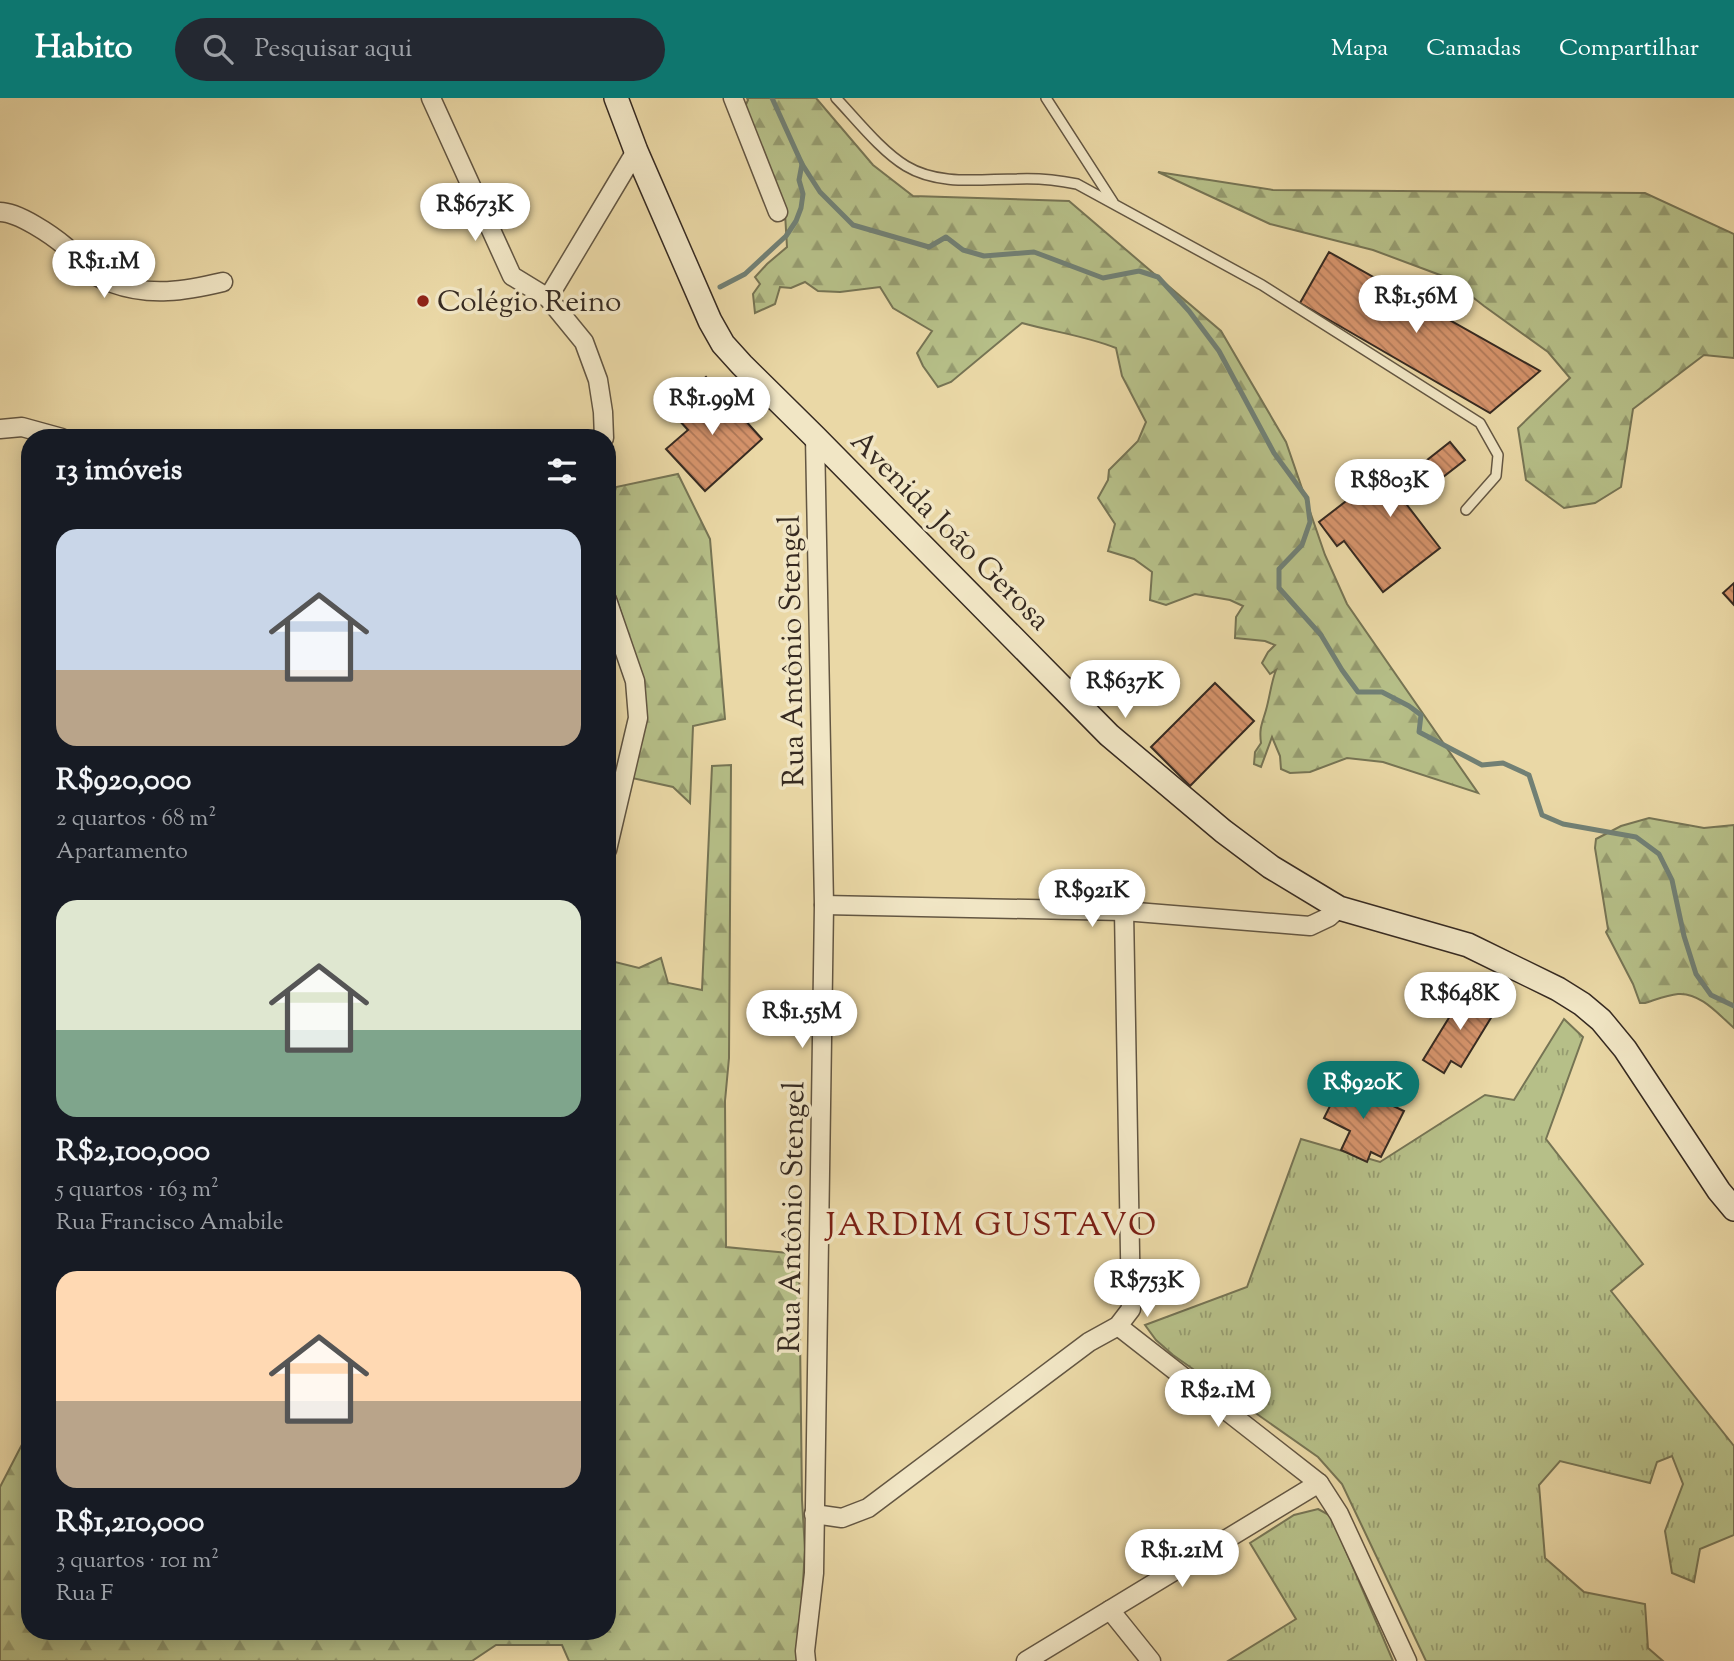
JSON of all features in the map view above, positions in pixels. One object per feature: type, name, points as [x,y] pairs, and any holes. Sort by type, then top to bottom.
[{"type":"main road","name":"Avenida João Gerosa","points":[[616,98],[710,321],[723,344],[1109,735],[1223,831],[1271,867],[1339,908],[1468,945],[1558,989],[1582,1004],[1601,1020],[1625,1049],[1719,1191],[1734,1209]]},
{"type":"street","points":[[431,98],[512,276],[548,298],[584,342],[598,380],[604,429]]},
{"type":"street","points":[[733,98],[778,212]]},
{"type":"street","points":[[548,298],[636,150]]},
{"type":"street","points":[[0,212],[8,212],[33,224],[63,244],[98,277],[126,288],[156,292],[189,290],[223,282]]},
{"type":"street","points":[[0,429],[29,429]]},
{"type":"street","name":"Rua Antônio Stengel","points":[[806,1661],[814,1573],[824,905],[815,437]]},
{"type":"street","points":[[616,626],[635,681],[638,718],[616,812]]},
{"type":"street","points":[[824,905],[1124,911],[1310,926],[1329,917],[1339,908]]},
{"type":"street","points":[[814,1514],[842,1518],[869,1508],[1089,1342],[1118,1326],[1131,1309],[1124,911]]},
{"type":"street","points":[[1118,1326],[1319,1483],[1339,1514],[1407,1661]]},
{"type":"street","points":[[1026,1661],[1319,1483]]},
{"type":"street","points":[[1110,1610],[1151,1661]]},
{"type":"lane","points":[[836,98],[892,157],[921,173],[959,180],[1058,180],[1077,184],[1262,285],[1480,423],[1498,455],[1496,476],[1466,510]]},
{"type":"lane","points":[[1046,98],[1114,204]]},
{"type":"green space","points":[[747,98],[816,98],[873,165],[913,196],[1069,201],[1221,331],[1286,442],[1325,555],[1347,604],[1478,793],[1383,762],[1347,758],[1310,772],[1290,773],[1281,769],[1280,756],[1272,737],[1261,767],[1254,764],[1276,670],[1270,674],[1262,663],[1275,645],[1265,641],[1235,638],[1236,617],[1243,606],[1230,600],[1195,594],[1166,605],[1150,600],[1152,572],[1134,559],[1108,551],[1115,524],[1098,498],[1108,480],[1109,470],[1138,441],[1146,422],[1122,376],[1116,348],[1022,323],[951,382],[938,387],[917,353],[932,331],[893,308],[880,287],[840,292],[818,291],[805,282],[791,288],[780,287],[775,304],[755,313],[753,294],[760,284],[755,277],[787,247],[785,213],[744,109]]},
{"type":"green space","points":[[1158,172],[1273,190],[1645,193],[1734,234],[1734,358],[1704,355],[1633,409],[1621,487],[1595,503],[1564,508],[1526,480],[1518,428],[1570,378],[1548,352],[1448,278],[1373,250],[1270,224]]},
{"type":"green space","points":[[678,474],[710,539],[725,719],[693,726],[690,803],[673,787],[632,778],[642,677],[616,597],[616,487]]},
{"type":"green space","points":[[731,765],[729,1058],[725,1101],[726,1247],[799,1254],[805,1550],[798,1661],[569,1661],[562,1645],[496,1645],[472,1661],[0,1661],[0,1487],[21,1446],[21,1640],[616,1640],[616,962],[639,968],[661,958],[668,983],[702,990],[712,766]]},
{"type":"green space","points":[[1649,818],[1704,828],[1734,825],[1734,1028],[1709,1005],[1686,994],[1640,1003],[1606,932],[1608,929],[1595,848],[1596,839],[1621,826]]},
{"type":"green space","points":[[1564,1019],[1583,1037],[1546,1139],[1643,1264],[1611,1291],[1734,1446],[1734,1535],[1700,1549],[1694,1582],[1672,1573],[1665,1531],[1683,1484],[1672,1456],[1657,1462],[1650,1483],[1560,1461],[1539,1485],[1545,1558],[1584,1592],[1645,1604],[1648,1648],[1663,1661],[1426,1661],[1342,1484],[1318,1457],[1173,1355],[1156,1340],[1145,1325],[1247,1287],[1301,1139],[1380,1162],[1485,1095],[1514,1100]]},
{"type":"green space","points":[[1318,1509],[1331,1516],[1393,1661],[1228,1661],[1296,1619],[1250,1543],[1294,1515]]},
{"type":"building","points":[[1329,252],[1540,371],[1490,413],[1300,303]]},
{"type":"building","points":[[706,377],[762,439],[705,491],[666,449],[688,430],[678,419],[699,400],[690,391]]},
{"type":"building","points":[[1450,442],[1465,460],[1407,505],[1440,548],[1383,592],[1344,541],[1337,546],[1319,522],[1398,461],[1408,475]]},
{"type":"building","points":[[1734,583],[1734,605],[1723,593]]},
{"type":"building","points":[[1215,683],[1254,721],[1190,786],[1151,747]]},
{"type":"building","points":[[1466,990],[1497,1008],[1461,1067],[1451,1061],[1444,1073],[1423,1060]]},
{"type":"building","points":[[1342,1082],[1404,1111],[1381,1157],[1371,1152],[1367,1162],[1341,1150],[1350,1131],[1324,1118]]},
{"type":"waterway","points":[[720,287],[745,274],[786,236],[801,208],[803,194],[799,180],[802,164],[772,98]]},
{"type":"waterway","points":[[802,164],[820,192],[853,225],[929,247],[946,237],[963,250],[984,256],[1034,252],[1103,278],[1139,271],[1158,277],[1189,311],[1219,351],[1274,453],[1307,498],[1310,522],[1302,545],[1279,569],[1279,588],[1321,635],[1358,692],[1382,692],[1409,706],[1421,715],[1419,732],[1482,765],[1503,763],[1529,775],[1542,815],[1563,824],[1636,837],[1659,854],[1672,880],[1684,936],[1696,974],[1711,995],[1734,1006]]},
{"type":"place","name":"Colégio Reino","points":[[423,301]]},
{"type":"district","name":"JARDIM GUSTAVO","points":[[992,1223]]}]
